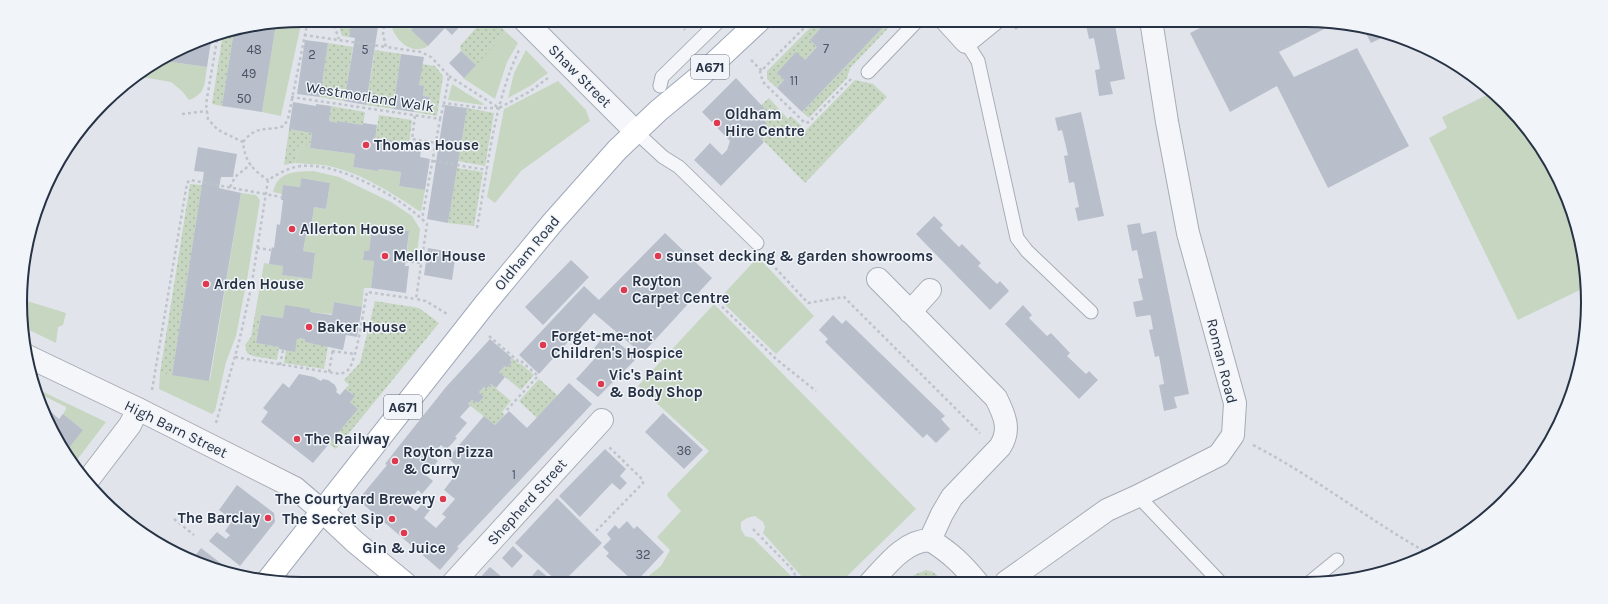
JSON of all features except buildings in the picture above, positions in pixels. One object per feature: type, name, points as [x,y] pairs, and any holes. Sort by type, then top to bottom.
[{"type":"main road","name":"Oldham Road","points":[[322,511],[485,304],[553,222],[617,150],[658,111],[752,27]]},
{"type":"main road","points":[[658,111],[660,86]]},
{"type":"main road","points":[[322,511],[355,542],[398,577]]},
{"type":"main road","name":"A671","points":[[272,575],[322,511]]},
{"type":"street","name":"Shaw Street","points":[[531,27],[636,132]]},
{"type":"street","points":[[952,27],[966,42],[984,27]]},
{"type":"street","name":"Roman Road","points":[[1152,27],[1167,122],[1188,233],[1235,403],[1233,435]]},
{"type":"street","points":[[878,279],[996,398],[1004,414],[1006,427],[1005,439],[1000,448],[952,497],[930,540]]},
{"type":"street","points":[[910,312],[930,290]]},
{"type":"street","name":"High Barn Street","points":[[32,358],[145,402],[295,488],[322,511]]},
{"type":"street","points":[[90,477],[130,425],[145,402]]},
{"type":"street","name":"Shepherd Street","points":[[458,577],[602,420]]},
{"type":"street","points":[[1013,577],[1107,510],[1219,455],[1233,435]]},
{"type":"street","points":[[876,577],[907,546],[920,540],[930,540],[946,550],[960,562],[973,577]]},
{"type":"lane","points":[[660,86],[662,77],[713,27]]},
{"type":"lane","points":[[868,72],[911,27]]},
{"type":"lane","points":[[966,42],[978,61],[1017,238],[1027,251],[1091,312]]},
{"type":"lane","points":[[636,132],[663,157],[679,167],[757,243]]},
{"type":"lane","points":[[1138,496],[1215,577]]},
{"type":"lane","points":[[1317,576],[1337,560]]},
{"type":"path","points":[[268,180],[256,172],[250,164],[245,155],[243,142],[250,133],[262,129],[284,126],[288,119],[291,97],[306,27]]},
{"type":"path","points":[[334,27],[338,39]]},
{"type":"path","points":[[384,27],[383,34],[386,46]]},
{"type":"path","points":[[682,27],[687,32]]},
{"type":"path","points":[[805,27],[760,72],[762,82],[774,94],[805,123],[809,122],[852,79],[853,74]]},
{"type":"path","points":[[304,35],[421,52],[431,57],[449,76],[498,108]]},
{"type":"path","points":[[217,41],[206,104],[208,119],[218,130],[243,142]]},
{"type":"path","points":[[478,228],[498,108],[512,66],[523,42]]},
{"type":"path","points":[[749,58],[762,71]]},
{"type":"path","points":[[440,119],[449,76]]},
{"type":"path","points":[[444,103],[482,108],[498,108],[529,92],[550,77]]},
{"type":"path","name":"Westmorland Walk","points":[[291,97],[440,119],[422,219]]},
{"type":"path","points":[[182,114],[207,111]]},
{"type":"path","points":[[415,116],[412,139],[436,143]]},
{"type":"path","points":[[433,161],[487,170]]},
{"type":"path","points":[[230,187],[235,177],[250,164]]},
{"type":"path","points":[[268,180],[283,171],[302,166],[324,168],[349,175],[377,189],[415,212],[427,224],[416,299]]},
{"type":"path","points":[[145,402],[187,183],[190,180],[281,197]]},
{"type":"path","points":[[215,426],[235,358],[251,288],[268,180]]},
{"type":"path","points":[[257,248],[271,250]]},
{"type":"path","points":[[765,257],[808,303],[844,297],[984,436]]},
{"type":"path","points":[[405,261],[421,263]]},
{"type":"path","points":[[235,358],[340,374],[347,371],[355,354],[367,292],[426,301],[449,315]]},
{"type":"path","points":[[709,294],[776,359],[816,391]]},
{"type":"path","points":[[488,336],[518,361],[520,360],[538,376],[505,412]]},
{"type":"path","points":[[280,364],[283,350]]},
{"type":"path","points":[[329,372],[332,350],[355,354]]},
{"type":"path","points":[[644,357],[654,353]]},
{"type":"path","points":[[1233,435],[1281,460],[1394,534],[1424,551]]},
{"type":"path","points":[[596,531],[643,483],[642,480],[604,442]]},
{"type":"path","points":[[174,519],[194,535]]},
{"type":"path","points":[[753,529],[791,568],[796,577]]},
{"type":"green space","points":[[300,27],[281,116],[262,112],[275,28]]},
{"type":"green space","points":[[339,27],[351,27],[349,37],[342,36]]},
{"type":"green space","points":[[391,27],[408,27],[428,46],[421,49],[409,47],[403,44],[394,33]]},
{"type":"green space","points":[[477,27],[501,27],[506,32],[476,65],[461,51],[460,46]]},
{"type":"green space","points":[[811,27],[822,27],[810,40],[817,47],[805,60],[777,73],[784,80],[777,88],[767,79],[767,71]]},
{"type":"green space","points":[[883,27],[889,27],[850,68],[847,78],[809,118],[802,112]]},
{"type":"green space","points":[[506,32],[518,43],[507,62],[495,99],[463,78]]},
{"type":"green space","points":[[233,35],[222,106],[212,104],[222,39]]},
{"type":"green space","points":[[328,43],[353,47],[344,101],[320,97]]},
{"type":"green space","points":[[375,50],[401,54],[393,109],[366,105]]},
{"type":"green space","points":[[526,50],[548,73],[530,86],[508,98],[514,73]]},
{"type":"green space","points":[[168,61],[207,67],[205,83],[202,91],[189,100],[182,91],[171,82],[144,77]]},
{"type":"green space","points":[[422,64],[435,66],[443,76],[437,116],[414,112],[416,104],[429,106],[430,97],[423,96],[424,86],[419,85]]},
{"type":"green space","points":[[855,80],[873,84],[887,97],[805,183],[756,133],[767,123],[759,115],[765,109],[761,105],[769,98],[788,119],[791,116],[806,130]]},
{"type":"green space","points":[[558,81],[586,110],[590,121],[521,171],[495,203],[487,197],[504,109]]},
{"type":"green space","points":[[452,84],[484,104],[482,105],[448,100]]},
{"type":"green space","points":[[1487,95],[1513,121],[1535,149],[1553,180],[1560,197],[1572,231],[1576,248],[1580,290],[1518,320],[1429,138],[1447,128],[1442,117]]},
{"type":"green space","points":[[331,106],[365,112],[363,125],[329,121]]},
{"type":"green space","points":[[467,108],[494,113],[485,166],[458,161]]},
{"type":"green space","points":[[379,115],[412,120],[409,143],[384,139],[383,141],[375,140]]},
{"type":"green space","points":[[289,129],[312,133],[310,146],[299,145],[295,163],[284,165]]},
{"type":"green space","points":[[299,145],[310,146],[310,148],[355,154],[353,167],[378,171],[379,169],[401,172],[399,186],[425,190],[421,212],[375,184],[350,172],[323,165],[295,163]]},
{"type":"green space","points":[[457,168],[483,172],[474,226],[448,223]]},
{"type":"green space","points":[[313,171],[339,177],[391,202],[412,216],[420,229],[417,253],[407,251],[409,231],[372,227],[369,251],[364,251],[363,260],[374,261],[371,288],[364,288],[362,307],[334,302],[332,314],[310,312],[283,318],[255,314],[264,263],[283,266],[282,275],[312,279],[315,253],[303,251],[307,229],[311,229],[314,207],[326,209],[330,183],[301,178],[300,187],[283,185],[282,194],[273,192],[275,185],[283,176],[299,172]]},
{"type":"green space","points":[[190,184],[202,185],[172,375],[160,373]]},
{"type":"green space","points":[[241,193],[256,195],[260,200],[236,336],[226,362],[215,411],[212,414],[159,389],[160,373],[210,380]]},
{"type":"green space","points":[[758,257],[814,316],[776,354],[719,299]]},
{"type":"green space","points":[[27,301],[66,313],[63,325],[58,327],[56,343],[29,330]]},
{"type":"green space","points":[[375,301],[419,308],[439,323],[336,449],[329,444],[358,409],[350,402],[355,396],[345,389],[349,385],[344,380],[360,363]]},
{"type":"green space","points":[[714,304],[916,509],[846,577],[802,577],[763,533],[765,527],[763,522],[755,516],[747,518],[741,522],[741,529],[745,536],[753,538],[792,577],[647,577],[661,566],[670,550],[657,537],[681,511],[667,494],[709,451],[638,386]]},
{"type":"green space","points":[[255,314],[261,315],[256,343],[279,347],[277,360],[253,356],[247,353],[245,345],[251,337]]},
{"type":"green space","points":[[297,338],[305,339],[305,342],[328,346],[324,369],[284,363],[286,350],[294,352]]},
{"type":"green space","points":[[512,358],[534,375],[521,390],[499,372],[505,366],[507,368],[512,362],[510,360]]},
{"type":"green space","points":[[539,379],[558,396],[537,418],[519,401]]},
{"type":"green space","points":[[491,384],[511,401],[502,412],[505,415],[495,425],[468,404],[472,400],[478,403],[484,397],[479,392],[484,387],[486,389]]},
{"type":"green space","points":[[43,392],[106,422],[77,460],[69,448],[83,430],[63,414],[66,407],[44,396]]},
{"type":"green space","points":[[926,570],[933,572],[939,577],[912,577]]},
{"type":"place","name":"Oldham Hire Centre","points":[[717,123]]},
{"type":"place","name":"Thomas House","points":[[366,145]]},
{"type":"place","name":"Allerton House","points":[[292,229]]},
{"type":"place","name":"Mellor House","points":[[385,256]]},
{"type":"place","name":"sunset decking & garden showrooms","points":[[658,256]]},
{"type":"place","name":"Arden House","points":[[206,284]]},
{"type":"place","name":"Royton Carpet Centre","points":[[624,290]]},
{"type":"place","name":"Baker House","points":[[309,327]]},
{"type":"place","name":"Forget-me-not Children's Hospice","points":[[543,345]]},
{"type":"place","name":"Vic's Paint & Body Shop","points":[[601,384]]},
{"type":"place","name":"The Railway","points":[[297,439]]},
{"type":"place","name":"Royton Pizza & Curry","points":[[395,461]]},
{"type":"place","name":"The Courtyard Brewery","points":[[443,499]]},
{"type":"place","name":"The Barclay","points":[[268,518]]},
{"type":"place","name":"The Secret Sip","points":[[392,519]]},
{"type":"place","name":"Gin & Juice","points":[[404,533]]}]
